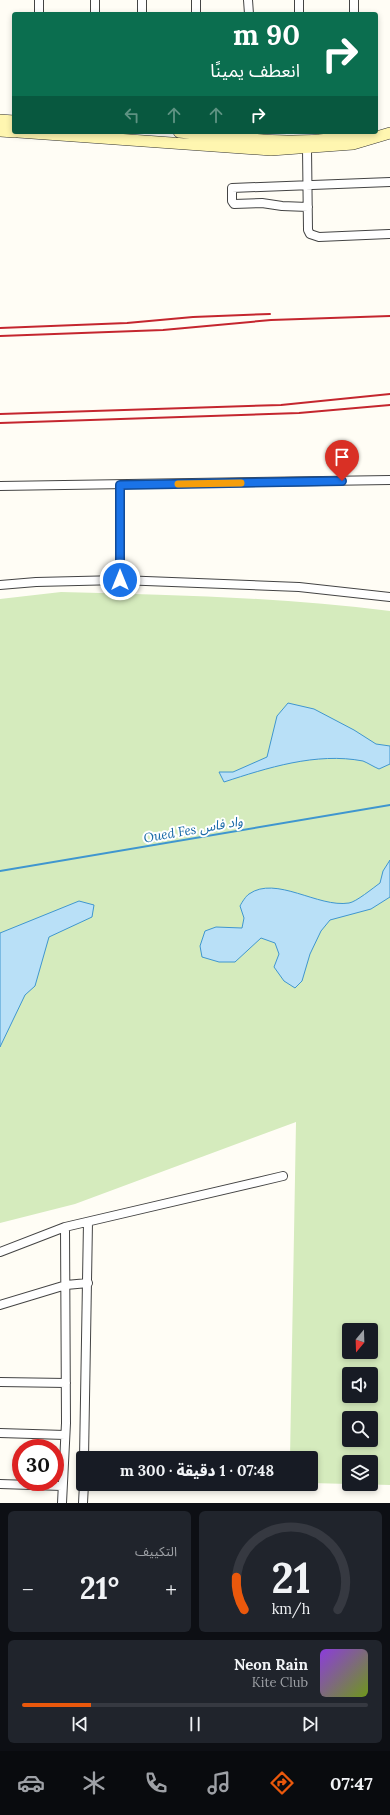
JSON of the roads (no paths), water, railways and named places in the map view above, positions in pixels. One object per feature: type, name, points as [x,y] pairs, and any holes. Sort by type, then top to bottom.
[{"type":"street","points":[[39,0],[39,12]]},
{"type":"street","points":[[95,0],[95,12]]},
{"type":"street","points":[[142,0],[142,12]]},
{"type":"street","points":[[196,0],[196,12]]},
{"type":"street","points":[[248,0],[249,12]]},
{"type":"street","points":[[299,0],[299,12]]},
{"type":"street","points":[[354,0],[354,12]]},
{"type":"street","points":[[0,120],[12,121]]},
{"type":"street","points":[[378,129],[390,124]]},
{"type":"street","points":[[0,131],[12,132]]},
{"type":"street","points":[[226,134],[353,144],[390,133]]},
{"type":"street","points":[[46,134],[271,150],[303,141],[354,134]]},
{"type":"street","points":[[303,141],[308,184],[308,230],[312,236],[389,234]]},
{"type":"street","points":[[308,207],[282,206],[262,202],[234,204],[232,201],[231,190],[234,187],[390,182]]},
{"type":"street","points":[[0,486],[390,480]]},
{"type":"street","points":[[120,485],[120,580]]},
{"type":"street","points":[[0,585],[36,582],[120,580],[299,587],[390,597]]},
{"type":"street","points":[[0,1252],[65,1227],[283,1176]]},
{"type":"street","points":[[84,1451],[88,1222]]},
{"type":"street","points":[[64,1452],[66,1383],[65,1227]]},
{"type":"street","points":[[0,1305],[66,1285],[88,1283]]},
{"type":"street","points":[[0,1382],[66,1383]]},
{"type":"street","points":[[0,1433],[65,1435]]},
{"type":"street","points":[[0,1484],[12,1484]]},
{"type":"street","points":[[62,1491],[62,1503]]},
{"type":"street","points":[[83,1503],[84,1491]]},
{"type":"water","points":[[288,703],[314,709],[354,730],[376,744],[390,746],[390,764],[379,769],[363,761],[345,759],[310,760],[274,767],[224,782],[219,772],[233,772],[267,757],[277,716]]},
{"type":"water","points":[[390,860],[390,897],[371,909],[330,920],[321,931],[310,954],[302,981],[295,988],[284,981],[274,967],[279,954],[275,943],[261,938],[235,962],[219,962],[202,957],[200,946],[205,931],[216,927],[242,928],[244,918],[240,906],[249,894],[260,889],[272,888],[324,901],[349,903],[360,898],[380,883],[383,871]]},
{"type":"water","points":[[79,901],[94,905],[92,917],[49,937],[35,986],[25,995],[0,1047],[0,933]]},
{"type":"waterway","name":"Oued Fes واد فاس","points":[[0,871],[390,805]]},
{"type":"railway","points":[[0,328],[127,323],[193,317],[270,314]]},
{"type":"railway","points":[[0,336],[163,330],[271,320],[390,316]]},
{"type":"railway","points":[[0,414],[281,405],[390,394]]},
{"type":"railway","points":[[0,423],[299,413],[390,405]]}]
